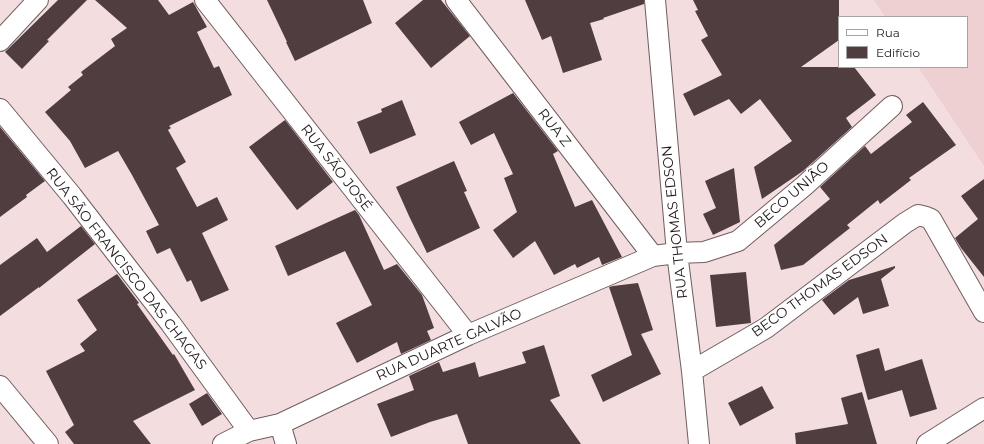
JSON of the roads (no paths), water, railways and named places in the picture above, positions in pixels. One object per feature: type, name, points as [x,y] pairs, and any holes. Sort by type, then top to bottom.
[{"type":"street","points":[[0,41],[38,0]]},
{"type":"street","name":"RUA SÃO JOSÉ","points":[[205,0],[468,335]]},
{"type":"street","name":"RUA Z","points":[[456,0],[653,256]]},
{"type":"street","name":"RUA THOMAS EDSON","points":[[655,0],[677,253],[700,444]]},
{"type":"street","name":"BECO UNIÃO","points":[[677,253],[704,252],[738,241],[804,186],[892,106]]},
{"type":"street","name":"RUA SÃO FRANCISCO DAS CHAGAS","points":[[0,109],[72,196],[249,431]]},
{"type":"street","name":"BECO THOMAS EDSON","points":[[692,371],[766,328],[918,215],[931,219],[984,312]]},
{"type":"street","name":"RUA DUARTE GALVÃO","points":[[224,444],[249,431],[280,424],[468,335],[653,256],[677,253]]},
{"type":"street","points":[[0,386],[48,444]]},
{"type":"street","points":[[927,444],[984,408]]},
{"type":"street","points":[[280,424],[286,444]]}]
